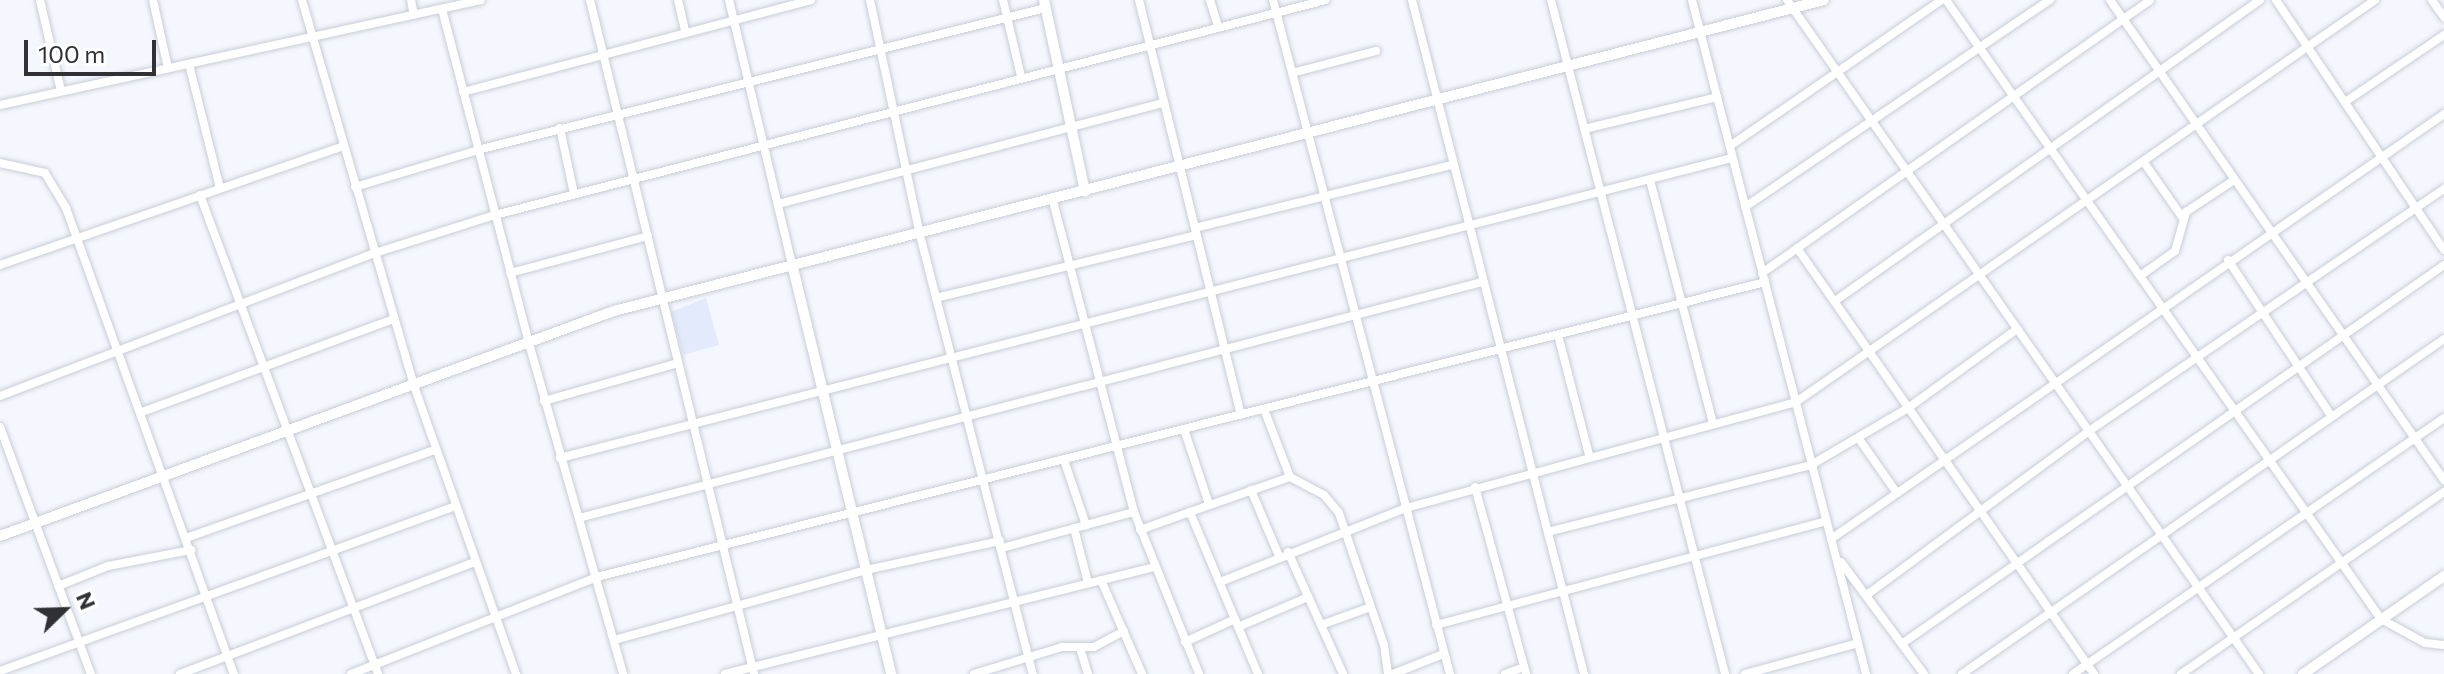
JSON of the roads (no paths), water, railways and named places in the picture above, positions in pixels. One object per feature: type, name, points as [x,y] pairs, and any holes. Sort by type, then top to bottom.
[{"type":"street","points":[[40,0],[61,91]]},
{"type":"street","points":[[153,0],[168,68]]},
{"type":"street","points":[[302,0],[413,383],[454,507],[516,674]]},
{"type":"street","points":[[411,0],[414,15]]},
{"type":"street","points":[[0,105],[481,0]]},
{"type":"street","points":[[590,0],[600,53],[664,299],[720,547],[753,670]]},
{"type":"street","points":[[678,0],[685,31]]},
{"type":"street","points":[[729,0],[891,674]]},
{"type":"street","points":[[463,92],[600,53],[811,0]]},
{"type":"street","points":[[870,0],[920,235],[1033,674]]},
{"type":"street","points":[[1003,0],[1021,76]]},
{"type":"street","points":[[1139,0],[1241,415]]},
{"type":"street","points":[[1210,0],[1218,27]]},
{"type":"street","points":[[1273,0],[1450,674]]},
{"type":"street","points":[[0,396],[375,253],[495,215],[1058,66],[1326,0]]},
{"type":"street","points":[[1412,0],[1584,674]]},
{"type":"street","points":[[1551,0],[1725,674]]},
{"type":"street","points":[[1692,0],[1866,674]]},
{"type":"street","points":[[0,536],[164,472],[528,340],[664,299],[1568,68],[1790,4],[1824,0]]},
{"type":"street","points":[[1730,146],[1944,0],[2381,619],[2425,643],[2444,645]]},
{"type":"street","points":[[1745,207],[2050,0]]},
{"type":"street","points":[[2110,0],[2444,480]]},
{"type":"street","points":[[351,674],[376,670],[597,577],[1683,303],[1764,278],[1797,248],[2150,0]]},
{"type":"street","points":[[1835,301],[2260,0]]},
{"type":"street","points":[[2276,0],[2309,46],[2379,158],[2444,250]]},
{"type":"street","points":[[1220,582],[1346,528],[1406,508],[1531,470],[1796,402],[1872,354],[1979,275],[2375,0]]},
{"type":"street","points":[[2432,0],[2444,17]]},
{"type":"street","points":[[355,187],[560,128],[1007,18],[1047,2],[1085,192]]},
{"type":"street","points":[[1790,4],[2259,674]]},
{"type":"street","points":[[442,9],[544,401],[623,674]]},
{"type":"street","points":[[2345,102],[2444,35]]},
{"type":"street","points":[[1292,73],[1376,51]]},
{"type":"street","points":[[189,64],[220,188]]},
{"type":"street","points":[[1584,129],[1717,97]]},
{"type":"street","points":[[778,204],[1072,130],[1164,103]]},
{"type":"street","points":[[1831,539],[2228,260],[2444,114]]},
{"type":"street","points":[[560,128],[574,194]]},
{"type":"street","points":[[0,265],[343,146]]},
{"type":"street","points":[[560,458],[1469,228],[1732,158]]},
{"type":"street","points":[[2143,161],[2182,217]]},
{"type":"street","points":[[0,163],[48,175],[78,237],[234,674]]},
{"type":"street","points":[[936,298],[1452,165]]},
{"type":"street","points":[[1650,180],[1713,423]]},
{"type":"street","points":[[2140,276],[2175,251],[2182,217],[2234,180]]},
{"type":"street","points":[[1868,594],[2089,431],[2444,189]]},
{"type":"street","points":[[200,195],[244,304],[376,670]]},
{"type":"street","points":[[1053,201],[1134,512],[1153,567],[1199,674]]},
{"type":"street","points":[[510,273],[648,236]]},
{"type":"street","points":[[1797,248],[2094,674]]},
{"type":"street","points":[[2228,260],[2332,417]]},
{"type":"street","points":[[1903,643],[2444,265]]},
{"type":"street","points":[[579,518],[1225,350],[1356,319],[1482,282]]},
{"type":"street","points":[[142,412],[394,319]]},
{"type":"street","points":[[1548,532],[1811,465],[1908,408],[2017,329]]},
{"type":"street","points":[[1558,335],[1589,455]]},
{"type":"street","points":[[1962,674],[2444,339]]},
{"type":"street","points":[[544,401],[678,363]]},
{"type":"street","points":[[1264,409],[1290,477],[1324,495],[1346,528],[1390,674],[1443,654]]},
{"type":"street","points":[[2073,674],[2444,418]]},
{"type":"street","points":[[0,427],[91,674]]},
{"type":"street","points":[[1184,429],[1209,504]]},
{"type":"street","points":[[1859,439],[1897,493]]},
{"type":"street","points":[[186,538],[435,450]]},
{"type":"street","points":[[1064,460],[1086,525]]},
{"type":"street","points":[[1140,530],[1290,477]]},
{"type":"street","points":[[1475,487],[1525,671],[1505,674]]},
{"type":"street","points":[[1251,490],[1308,597],[1343,674]]},
{"type":"street","points":[[2181,674],[2444,492]]},
{"type":"street","points":[[0,671],[454,507]]},
{"type":"street","points":[[614,640],[866,570],[1001,544],[1134,512]]},
{"type":"street","points":[[1190,512],[1258,674]]},
{"type":"street","points":[[1436,625],[1826,521]]},
{"type":"street","points":[[1074,528],[1088,583]]},
{"type":"street","points":[[58,586],[108,566],[191,550]]},
{"type":"street","points":[[1838,558],[1868,594],[1924,674]]},
{"type":"street","points":[[180,674],[475,562]]},
{"type":"street","points":[[725,674],[753,670],[1153,567]]},
{"type":"street","points":[[2308,672],[2444,576]]},
{"type":"street","points":[[1101,580],[1142,674]]},
{"type":"street","points":[[1185,642],[1308,597]]},
{"type":"street","points":[[1321,625],[1371,607]]},
{"type":"street","points":[[978,674],[1062,647],[1094,647],[1124,631]]},
{"type":"street","points":[[1745,674],[1858,643]]},
{"type":"street","points":[[1080,648],[1088,674]]}]
